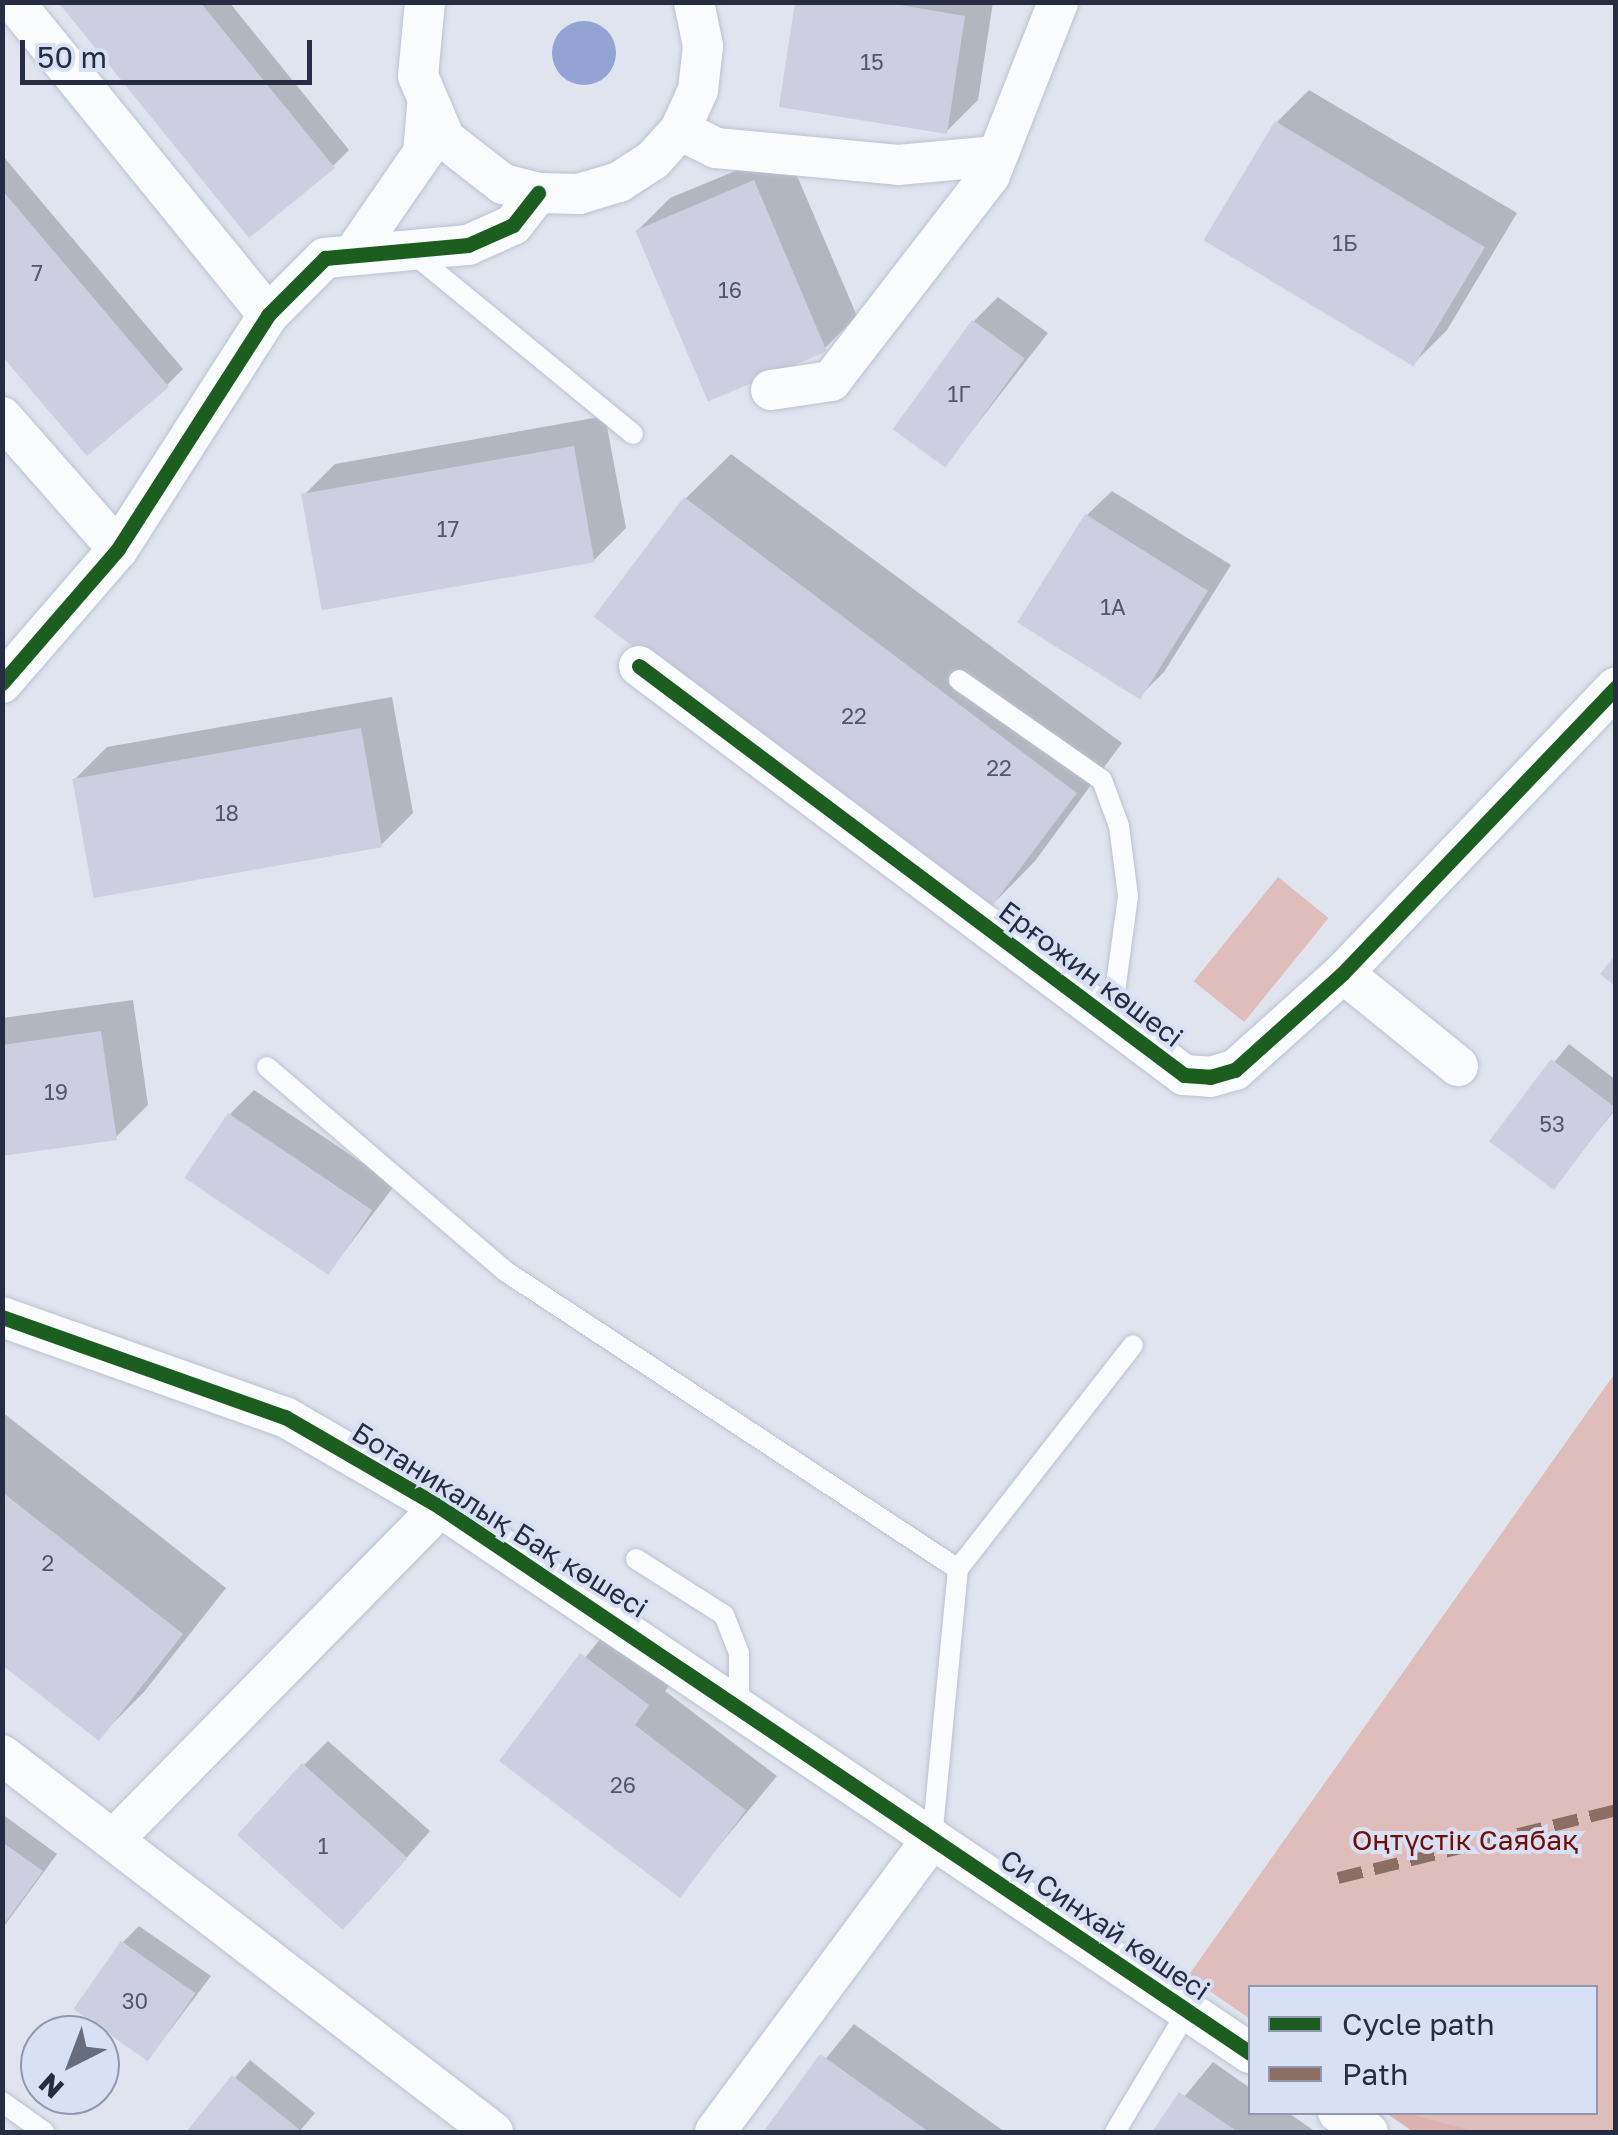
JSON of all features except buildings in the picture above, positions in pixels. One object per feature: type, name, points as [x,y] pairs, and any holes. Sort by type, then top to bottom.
[{"type":"street","points":[[14,2],[268,315]]},
{"type":"street","points":[[354,253],[423,154],[427,106],[416,42],[425,2]]},
{"type":"street","points":[[427,106],[471,165],[538,194],[579,194],[619,182],[653,160],[680,130],[698,90],[701,60],[694,2]]},
{"type":"street","points":[[771,390],[831,381],[990,175],[1058,2]]},
{"type":"street","points":[[680,130],[716,148],[880,163],[997,156]]},
{"type":"street","points":[[2,683],[118,549],[268,315],[325,258],[354,253],[416,255],[468,245],[513,225],[538,194]]},
{"type":"street","points":[[2,417],[118,549]]},
{"type":"street","name":"Ерғожин көшесі","points":[[639,666],[1184,1075],[1210,1077],[1234,1070],[1342,973],[1616,687]]},
{"type":"street","points":[[1342,973],[1458,1066]]},
{"type":"street","name":"Ботаникалық Бақ көшесі","points":[[2,1318],[285,1416],[440,1507],[932,1839]]},
{"type":"street","points":[[113,1840],[440,1507]]},
{"type":"street","points":[[2,1755],[493,2132]]},
{"type":"street","points":[[714,2132],[932,1839]]},
{"type":"street","name":"Си Синхай көшесі","points":[[932,1839],[1248,2052]]},
{"type":"street","points":[[1342,2115],[1368,2132]]},
{"type":"lane","points":[[416,255],[633,434]]},
{"type":"lane","points":[[958,680],[1102,780],[1119,826],[1128,896],[1111,1021]]},
{"type":"lane","points":[[267,1067],[505,1271],[958,1569]]},
{"type":"lane","points":[[932,1839],[958,1569],[1133,1345]]},
{"type":"lane","points":[[636,1559],[724,1615],[739,1654],[739,1706]]},
{"type":"lane","points":[[1115,2132],[1188,2010]]},
{"type":"lane","points":[[2,2102],[44,2132]]},
{"type":"green space","points":[[1278,877],[1329,918],[1244,1022],[1194,981]]},
{"type":"green space","name":"Оңтүстік Саябақ","points":[[1615,1373],[1615,2132],[1414,2132],[1389,2115],[1598,2115],[1598,1985],[1248,1985],[1248,2018],[1188,1976]]},
{"type":"shaded area","points":[[1389,2115],[1413,2115],[1475,2132],[1414,2132]]},
{"type":"water","points":[[584,21],[607,30],[616,53],[607,76],[584,85],[561,76],[552,53],[561,30]]},
{"type":"marked path","points":[[1338,1878],[1616,1810]]},
{"type":"cycle path","points":[[2,683],[118,549],[268,315],[325,258],[468,245],[513,225],[538,193]]},
{"type":"cycle path","points":[[639,666],[1184,1075],[1210,1077],[1235,1070],[1343,973],[1616,687]]},
{"type":"cycle path","points":[[2,1317],[285,1417],[440,1507],[1248,2052]]}]
